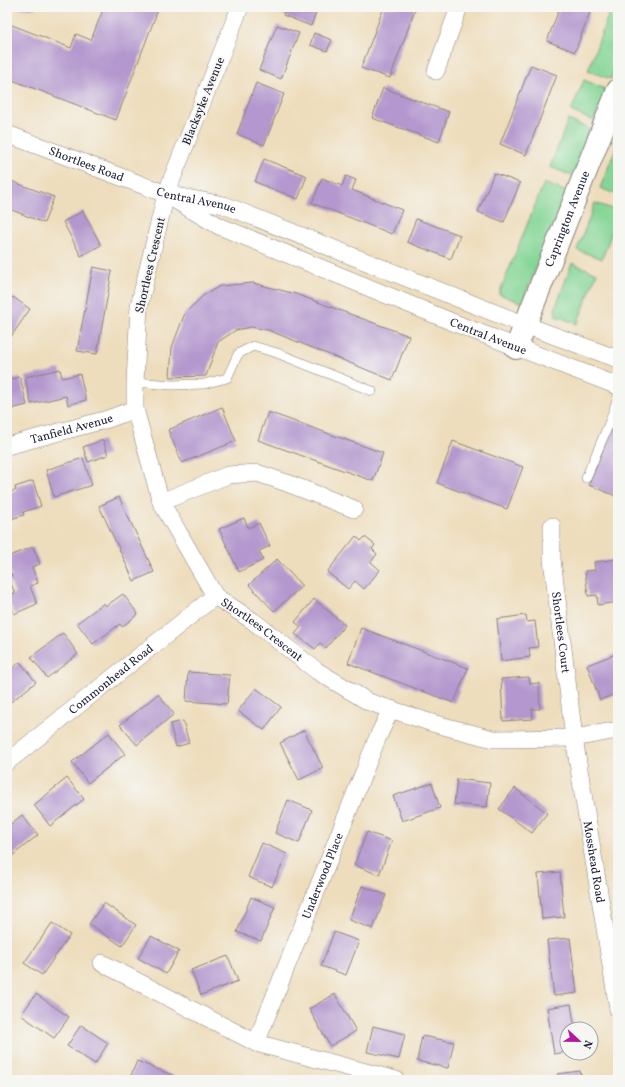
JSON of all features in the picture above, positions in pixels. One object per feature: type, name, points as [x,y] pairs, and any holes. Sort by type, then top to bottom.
[{"type":"street","name":"Blacksyke Avenue","points":[[166,194],[240,7]]},
{"type":"street","points":[[436,71],[459,7]]},
{"type":"street","name":"Caprington Avenue","points":[[516,348],[618,90]]},
{"type":"street","name":"Shortlees Road","points":[[7,134],[166,194]]},
{"type":"street","name":"Central Avenue","points":[[166,194],[224,205],[525,325],[618,359]]},
{"type":"street","name":"Central Avenue","points":[[166,194],[219,226],[516,348],[618,386]]},
{"type":"street","name":"Shortlees Crescent","points":[[166,194],[139,306],[135,409],[161,502],[215,596],[253,621],[317,671],[369,702],[432,722],[493,738],[574,738],[618,730]]},
{"type":"street","name":"Tanfield Avenue","points":[[7,446],[108,419],[135,409]]},
{"type":"street","points":[[161,502],[228,475],[257,474],[287,483],[354,509]]},
{"type":"street","name":"Shortlees Court","points":[[552,526],[552,559],[574,738]]},
{"type":"street","name":"Commonhead Road","points":[[7,762],[215,596]]},
{"type":"street","name":"Underwood Place","points":[[256,1043],[377,739],[391,709]]},
{"type":"street","name":"Mosshead Road","points":[[574,738],[618,1009]]},
{"type":"street","points":[[102,962],[256,1043],[396,1080]]},
{"type":"lane","points":[[135,382],[172,385],[204,384],[227,378],[238,354],[253,346],[277,353],[372,391]]},
{"type":"lane","points":[[586,478],[610,421],[618,397]]},
{"type":"green space","points":[[611,7],[618,7],[618,60],[611,79],[588,71]]},
{"type":"green space","points":[[584,80],[605,89],[605,94],[594,121],[571,111]]},
{"type":"green space","points":[[568,120],[592,130],[573,176],[550,167]]},
{"type":"green space","points":[[618,143],[618,195],[600,188]]},
{"type":"green space","points":[[544,183],[567,192],[522,303],[499,294]]},
{"type":"green space","points":[[595,203],[618,211],[618,216],[602,259],[577,250]]},
{"type":"green space","points":[[572,263],[597,273],[577,324],[556,316],[555,309]]},
{"type":"building","points":[[16,7],[36,7],[36,8],[30,9]]},
{"type":"building","points":[[104,7],[159,7],[116,120],[7,78],[7,23],[71,48],[76,34],[91,40]]},
{"type":"building","points":[[287,7],[318,7],[311,26],[283,15]]},
{"type":"building","points":[[384,7],[416,7],[390,78],[361,68]]},
{"type":"building","points":[[560,7],[577,7],[590,12],[575,52],[547,41]]},
{"type":"building","points":[[277,25],[299,33],[281,79],[259,70]]},
{"type":"building","points":[[314,33],[332,40],[327,51],[310,45]]},
{"type":"building","points":[[531,65],[557,75],[526,155],[500,144]]},
{"type":"building","points":[[256,83],[284,94],[264,145],[237,134]]},
{"type":"building","points":[[383,88],[449,112],[439,142],[372,118]]},
{"type":"building","points":[[264,159],[307,176],[298,199],[255,182]]},
{"type":"building","points":[[494,173],[520,183],[504,222],[478,212]]},
{"type":"building","points":[[346,176],[356,180],[352,190],[402,210],[392,234],[312,203],[322,178],[342,186]]},
{"type":"building","points":[[11,181],[54,197],[44,223],[7,208],[7,191]]},
{"type":"building","points":[[83,211],[101,245],[81,256],[63,222]]},
{"type":"building","points":[[416,219],[460,235],[451,259],[407,242]]},
{"type":"building","points":[[93,267],[112,271],[97,354],[77,351]]},
{"type":"building","points":[[253,283],[296,294],[409,336],[392,380],[268,330],[251,327],[236,330],[218,342],[206,376],[170,377],[172,347],[185,313],[204,295],[220,286]]},
{"type":"building","points":[[13,297],[30,309],[10,338],[7,336],[7,299],[9,301]]},
{"type":"building","points":[[60,369],[62,378],[80,374],[86,400],[68,405],[66,396],[31,404],[25,377]]},
{"type":"building","points":[[20,377],[27,405],[7,410],[7,380]]},
{"type":"building","points":[[222,407],[236,441],[182,463],[168,430]]},
{"type":"building","points":[[268,412],[383,453],[373,481],[258,440]]},
{"type":"building","points":[[618,420],[618,497],[589,485],[614,422]]},
{"type":"building","points":[[103,440],[108,455],[88,462],[83,447]]},
{"type":"building","points":[[453,441],[523,467],[507,509],[437,483]]},
{"type":"building","points":[[83,458],[92,485],[54,497],[46,470]]},
{"type":"building","points":[[33,481],[41,506],[23,512],[24,515],[7,520],[7,493],[16,490],[15,487]]},
{"type":"building","points":[[119,497],[154,572],[134,581],[99,506]]},
{"type":"building","points":[[244,518],[248,528],[259,523],[270,546],[259,551],[263,560],[239,572],[219,529]]},
{"type":"building","points":[[356,536],[361,541],[365,537],[375,545],[372,549],[377,554],[371,562],[380,570],[364,589],[355,581],[348,589],[327,572]]},
{"type":"building","points":[[33,547],[40,564],[32,567],[38,583],[30,586],[37,604],[14,614],[7,596],[15,593],[8,577],[12,576],[7,564],[7,557]]},
{"type":"building","points":[[277,559],[302,586],[274,611],[249,585]]},
{"type":"building","points":[[618,559],[618,602],[598,605],[597,595],[588,596],[585,571],[595,570],[594,562]]},
{"type":"building","points":[[123,594],[138,614],[122,627],[120,624],[93,644],[77,623],[104,603],[106,606]]},
{"type":"building","points":[[314,599],[345,625],[326,648],[320,643],[315,649],[295,634],[301,627],[295,622]]},
{"type":"building","points":[[526,615],[527,622],[535,621],[538,647],[529,648],[530,657],[501,661],[497,619]]},
{"type":"building","points":[[361,628],[468,668],[454,703],[348,663]]},
{"type":"building","points":[[63,633],[78,654],[47,678],[31,657]]},
{"type":"building","points":[[618,653],[618,693],[600,700],[587,665]]},
{"type":"building","points":[[20,662],[36,682],[7,705],[7,673]]},
{"type":"building","points":[[188,672],[230,675],[227,704],[186,701]]},
{"type":"building","points":[[529,677],[530,684],[539,683],[540,709],[532,709],[533,719],[503,721],[501,679]]},
{"type":"building","points":[[256,688],[281,707],[264,730],[238,711]]},
{"type":"building","points":[[158,694],[174,714],[137,745],[120,725]]},
{"type":"building","points":[[183,721],[189,743],[176,747],[170,724]]},
{"type":"building","points":[[304,730],[323,768],[299,780],[280,743]]},
{"type":"building","points":[[109,733],[125,754],[88,783],[72,762]]},
{"type":"building","points":[[67,778],[84,799],[50,826],[34,805]]},
{"type":"building","points":[[457,779],[490,783],[487,807],[454,804]]},
{"type":"building","points":[[432,783],[440,808],[402,821],[393,796]]},
{"type":"building","points":[[515,788],[547,813],[532,833],[499,809]]},
{"type":"building","points":[[288,800],[312,810],[299,843],[275,833]]},
{"type":"building","points":[[22,815],[38,835],[7,860],[7,827]]},
{"type":"building","points":[[367,832],[392,841],[379,875],[354,865]]},
{"type":"building","points":[[262,843],[287,854],[272,887],[248,877]]},
{"type":"building","points":[[560,872],[564,917],[542,919],[538,874]]},
{"type":"building","points":[[362,886],[386,895],[373,929],[349,920]]},
{"type":"building","points":[[251,897],[275,907],[261,941],[237,932]]},
{"type":"building","points":[[104,903],[136,925],[122,946],[89,924]]},
{"type":"building","points":[[52,923],[70,935],[42,975],[24,963]]},
{"type":"building","points":[[334,932],[359,941],[346,975],[321,966]]},
{"type":"building","points":[[151,936],[179,951],[166,974],[138,958]]},
{"type":"building","points":[[570,938],[577,993],[554,996],[547,940]]},
{"type":"building","points":[[228,956],[238,981],[201,995],[191,970]]},
{"type":"building","points":[[36,994],[69,1017],[54,1038],[21,1015]]},
{"type":"building","points":[[335,994],[356,1031],[330,1046],[309,1009]]},
{"type":"building","points":[[571,1004],[574,1021],[559,1021],[559,1053],[554,1054],[547,1008]]},
{"type":"building","points":[[81,1025],[108,1043],[95,1064],[67,1046]]},
{"type":"building","points":[[373,1026],[405,1034],[399,1059],[367,1052]]},
{"type":"building","points":[[422,1036],[454,1042],[448,1068],[417,1061]]},
{"type":"building","points":[[137,1061],[174,1076],[173,1080],[129,1080]]},
{"type":"building","points":[[580,1071],[582,1080],[558,1080],[557,1074]]}]
